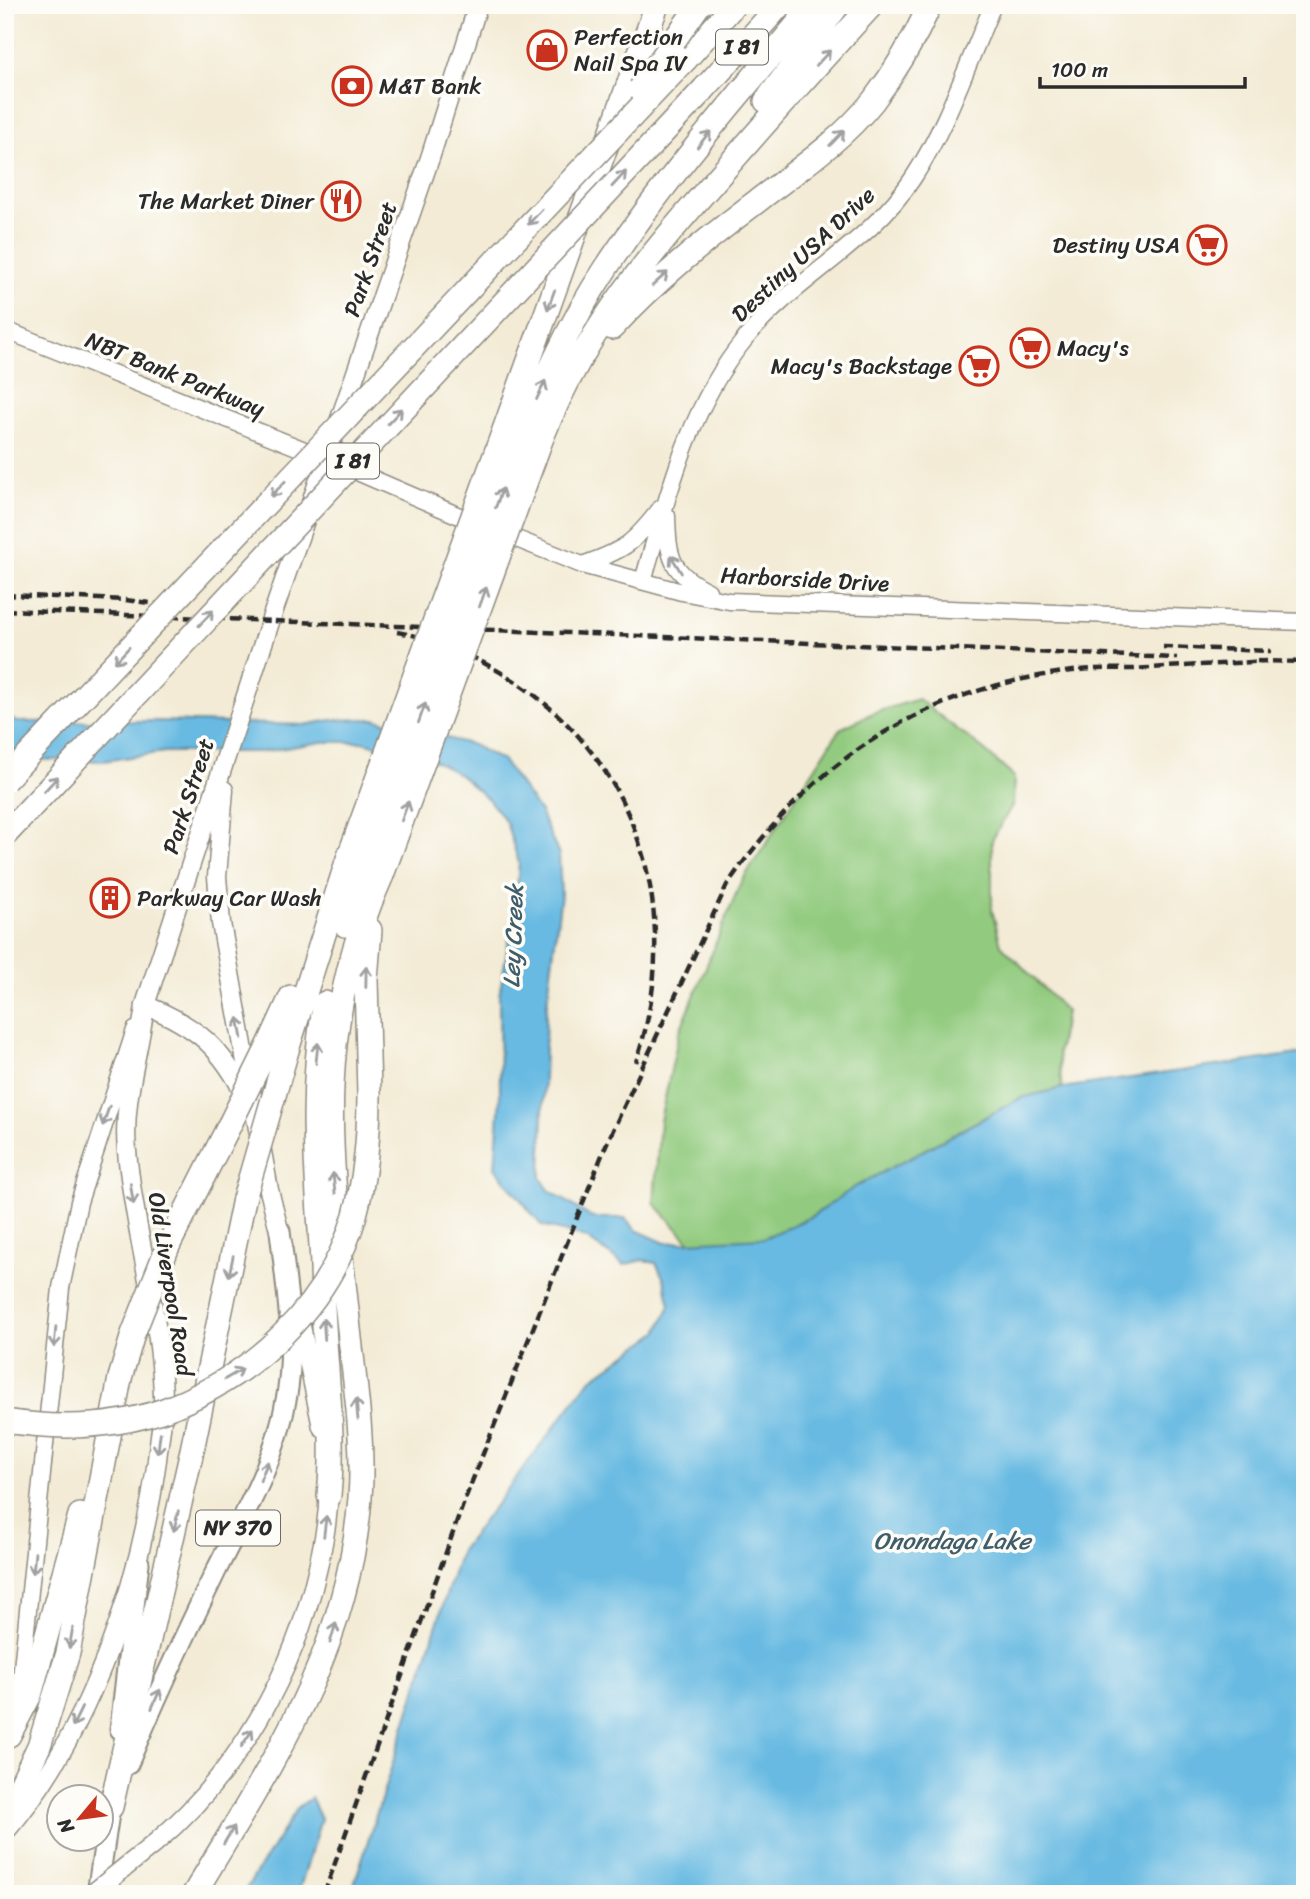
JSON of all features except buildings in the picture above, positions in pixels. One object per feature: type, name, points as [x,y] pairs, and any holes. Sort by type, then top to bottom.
[{"type":"highway","points":[[116,1785],[191,1455],[278,1047],[331,911],[364,869],[516,453],[657,5]]},
{"type":"highway","points":[[599,149],[699,5]]},
{"type":"highway","name":"I 81","points":[[5,780],[734,5]]},
{"type":"highway","name":"I 81","points":[[5,835],[780,5]]},
{"type":"highway","points":[[329,1495],[333,1446],[313,1106],[316,1049],[333,962],[364,869],[539,392],[605,269],[655,200],[813,5]]},
{"type":"highway","points":[[681,220],[838,5]]},
{"type":"highway","points":[[566,385],[590,339],[634,274],[872,5]]},
{"type":"highway","points":[[516,453],[566,385],[642,295],[689,253],[830,146],[872,103],[909,51],[930,5]]},
{"type":"highway","points":[[5,1421],[67,1427],[118,1421],[164,1410],[239,1373],[266,1351],[309,1305],[342,1250],[355,1216],[368,1157],[368,940],[364,869]]},
{"type":"highway","points":[[194,1894],[292,1728],[310,1691],[331,1641],[352,1561],[360,1497],[360,1444],[331,1151],[330,1094],[337,1014],[345,974],[365,912],[364,869]]},
{"type":"highway","points":[[7,1740],[30,1695],[54,1615],[104,1419],[133,1334],[168,1246],[230,1124],[278,1047]]},
{"type":"highway","points":[[5,1818],[39,1746],[68,1653],[120,1378]]},
{"type":"main road","name":"Park Street","points":[[145,1005],[245,701],[431,155],[478,5]]},
{"type":"main road","name":"NY 370","points":[[116,1795],[147,1719],[257,1489],[280,1431],[290,1372],[290,1325],[279,1231],[220,916],[217,877],[226,761]]},
{"type":"main road","name":"NY 370","points":[[145,1005],[183,1022],[215,1048],[233,1071],[257,1119]]},
{"type":"main road","name":"Old Liverpool Road","points":[[5,1832],[46,1777],[98,1675],[139,1563],[152,1501],[163,1399],[159,1341],[126,1150],[128,1089],[145,1005]]},
{"type":"main road","points":[[94,1894],[154,1844],[209,1788],[244,1744],[280,1682],[311,1600],[323,1543],[329,1495],[316,1392],[279,1231]]},
{"type":"main road","name":"NY 370","points":[[114,1784],[139,1563]]},
{"type":"main road","name":"NY 370","points":[[94,1894],[102,1854]]},
{"type":"street","name":"Destiny USA Drive","points":[[643,581],[667,501],[699,413],[716,381],[745,339],[786,297],[865,230],[912,181],[928,155],[993,5]]},
{"type":"street","name":"NBT Bank Parkway","points":[[5,330],[327,459]]},
{"type":"street","name":"Harborside Drive","points":[[327,459],[583,565],[729,601],[1305,622]]},
{"type":"street","points":[[583,565],[620,551],[634,542],[667,501]]},
{"type":"street","points":[[667,501],[668,548],[675,568],[692,583],[729,601]]},
{"type":"street","name":"Park Street","points":[[7,1740],[22,1686],[56,1325],[72,1228],[92,1157],[145,1005]]},
{"type":"green space","points":[[918,699],[1014,777],[1013,804],[992,840],[992,910],[1001,945],[1066,1011],[1058,1053],[1062,1088],[1021,1098],[855,1187],[811,1217],[764,1238],[691,1244],[654,1203],[660,1121],[679,1033],[740,884],[840,729],[873,713]]},
{"type":"water","name":"Onondaga Lake","points":[[5,715],[17,722],[158,721],[304,725],[331,720],[375,719],[473,745],[503,761],[540,812],[559,855],[561,894],[546,1011],[541,1178],[549,1190],[592,1218],[625,1218],[636,1230],[665,1243],[764,1238],[811,1217],[855,1187],[1021,1098],[1062,1088],[1305,1053],[1305,1894],[351,1894],[460,1552],[590,1380],[658,1332],[670,1305],[664,1279],[656,1263],[643,1260],[624,1265],[586,1238],[541,1225],[495,1168],[500,1098],[499,996],[516,900],[519,863],[506,822],[488,799],[460,775],[435,761],[363,742],[322,742],[261,752],[165,752],[103,761],[5,759]]},
{"type":"water","points":[[311,1798],[321,1819],[298,1894],[243,1894],[297,1808]]},
{"type":"railway","points":[[5,595],[126,600],[180,607]]},
{"type":"railway","points":[[5,610],[1177,658]]},
{"type":"railway","points":[[397,632],[456,649],[510,678],[555,713],[592,753],[621,798],[640,847],[652,899],[655,953],[650,1007],[636,1062]]},
{"type":"railway","points":[[1163,647],[1271,651]]},
{"type":"railway","points":[[1257,661],[1305,662]]},
{"type":"railway","points":[[324,1894],[465,1499],[606,1145],[727,885],[761,840],[797,800],[837,765],[879,736],[924,712],[973,692],[1025,679],[1081,670],[1267,661]]},
{"type":"place","name":"Perfection Nail Spa IV","points":[[547,50]]},
{"type":"place","name":"M&T Bank","points":[[352,86]]},
{"type":"place","name":"The Market Diner","points":[[341,201]]},
{"type":"place","name":"Destiny USA","points":[[1207,245]]},
{"type":"place","name":"Macy's","points":[[1030,348]]},
{"type":"place","name":"Macy's Backstage","points":[[979,366]]},
{"type":"place","name":"Parkway Car Wash","points":[[110,898]]},
{"type":"water label","name":"Ley Creek","points":[[513,936]]}]
